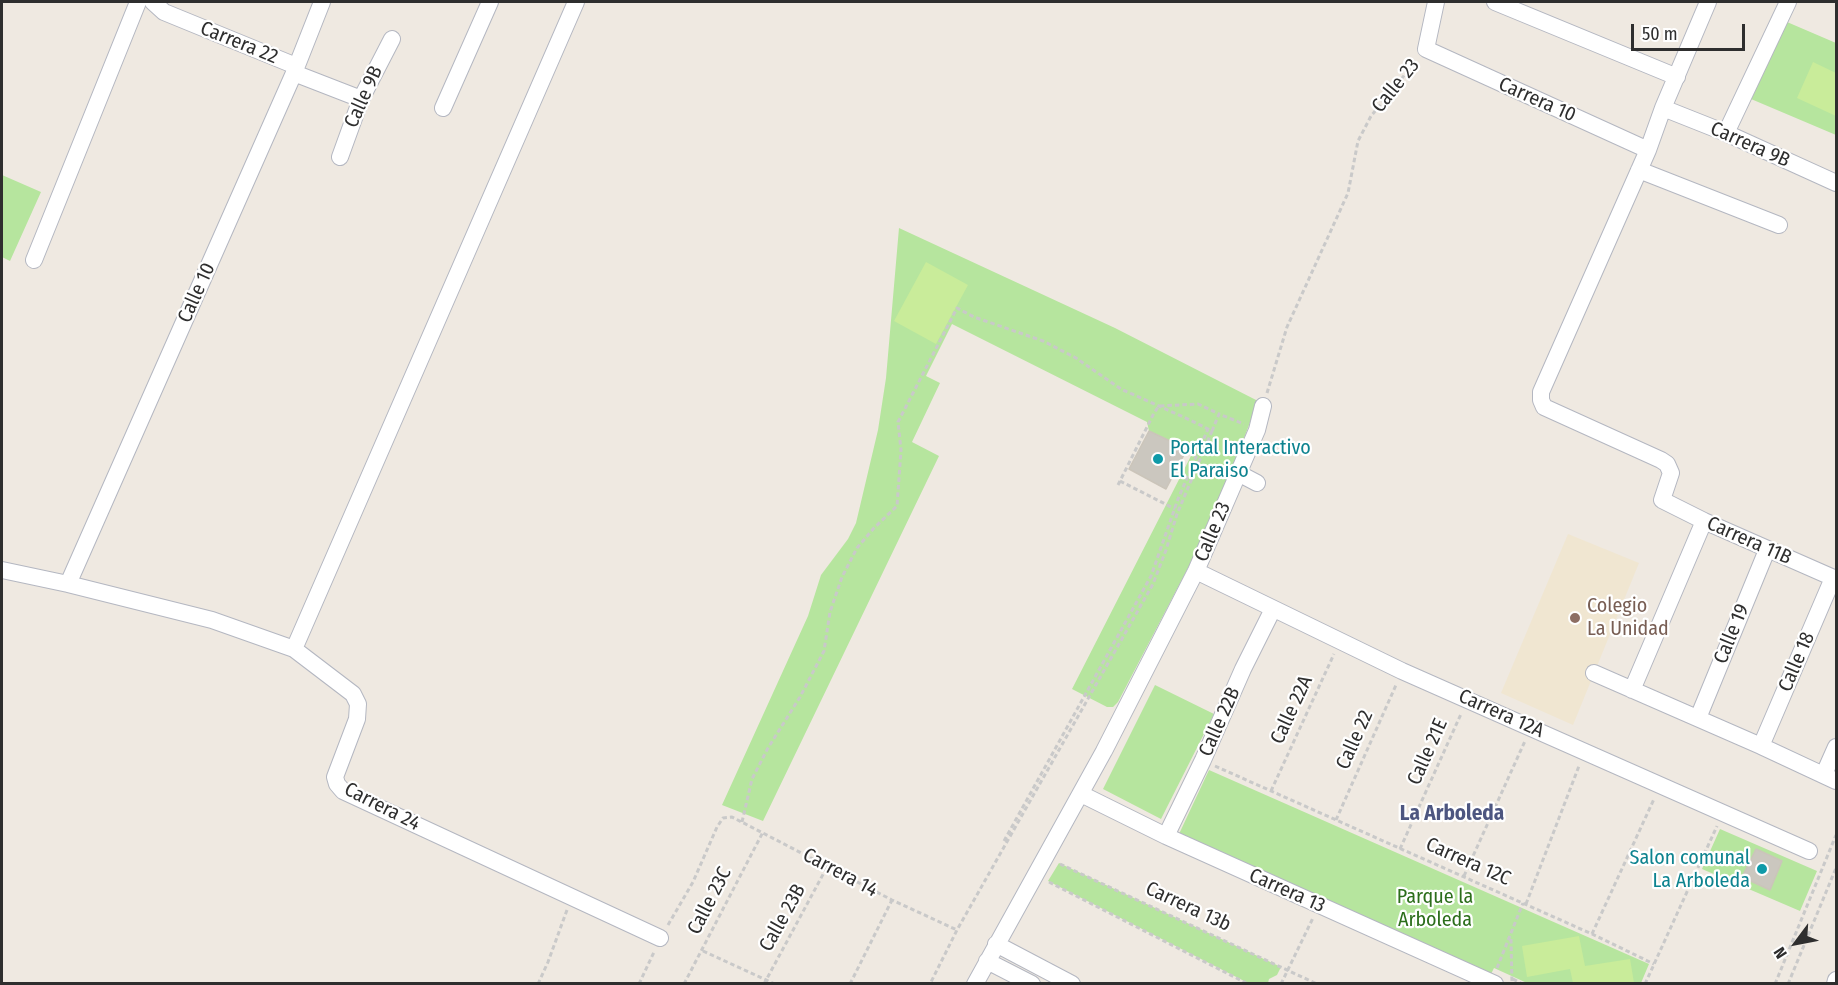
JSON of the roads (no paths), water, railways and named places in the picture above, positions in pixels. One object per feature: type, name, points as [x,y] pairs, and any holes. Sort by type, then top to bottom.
[{"type":"street","points":[[34,260],[138,2]]},
{"type":"street","name":"Carrera 22","points":[[153,2],[164,12],[361,99]]},
{"type":"street","name":"Calle 10","points":[[68,584],[295,70],[322,2]]},
{"type":"street","points":[[443,108],[490,2]]},
{"type":"street","points":[[294,649],[576,2]]},
{"type":"street","name":"Calle 23","points":[[1426,49],[1436,2]]},
{"type":"street","points":[[1495,2],[1677,77]]},
{"type":"street","points":[[1726,133],[1788,2]]},
{"type":"street","points":[[1704,3],[1639,170],[1779,225]]},
{"type":"street","name":"Calle 9B","points":[[340,157],[361,99],[392,39]]},
{"type":"street","name":"Carrera 10","points":[[1426,49],[1648,150]]},
{"type":"street","name":"Carrera 9B","points":[[1663,108],[1726,133],[1836,183]]},
{"type":"street","name":"Carrera 11B","points":[[1639,170],[1541,392],[1544,407],[1667,464],[1671,473],[1662,500],[1767,550],[1835,578]]},
{"type":"street","name":"Calle 23","points":[[975,984],[1081,794],[1196,571],[1257,430],[1263,406]]},
{"type":"street","points":[[1238,473],[1257,483]]},
{"type":"street","points":[[1632,690],[1704,521]]},
{"type":"street","name":"Calle 19","points":[[1698,718],[1767,550]]},
{"type":"street","name":"Carrera 24","points":[[2,570],[212,620],[294,649],[353,694],[358,704],[357,719],[335,777],[343,791],[660,938]]},
{"type":"street","name":"Carrera 12A","points":[[1196,571],[1402,671],[1809,851]]},
{"type":"street","name":"Calle 18","points":[[1761,746],[1835,578]]},
{"type":"street","name":"Calle 22B","points":[[1166,836],[1273,609]]},
{"type":"street","points":[[1594,673],[1830,778],[1836,747]]},
{"type":"street","name":"Carrera 13","points":[[1081,794],[1166,836],[1493,982]]},
{"type":"street","points":[[996,944],[1072,984]]},
{"type":"street","points":[[987,961],[1032,984]]},
{"type":"place","name":"Portal Interactivo El Paraiso","points":[[1158,459]]},
{"type":"place","name":"Colegio La Unidad","points":[[1575,618]]},
{"type":"place","name":"Salon comunal La Arboleda","points":[[1762,869]]},
{"type":"district","name":"La Arboleda","points":[[1452,814]]},
{"type":"park label","name":"Parque la Arboleda","points":[[1435,908]]}]
